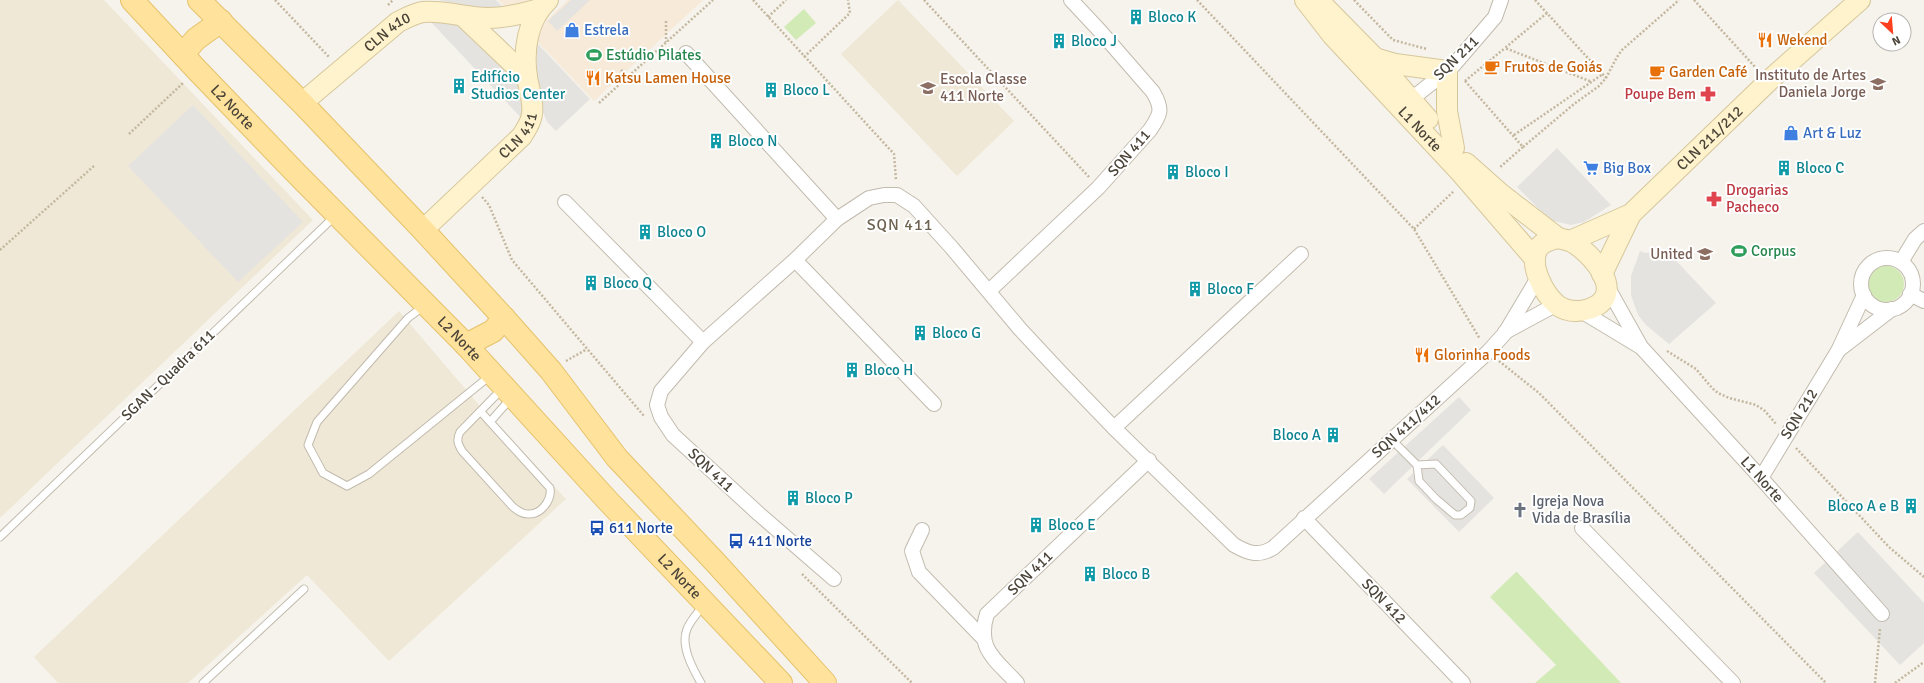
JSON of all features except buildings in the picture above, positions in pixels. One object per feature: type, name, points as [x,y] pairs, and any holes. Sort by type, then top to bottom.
[{"type":"main road","name":"L2 Norte","points":[[132,0],[337,215],[466,345],[608,501],[782,683]]},
{"type":"main road","points":[[199,0],[302,103],[423,230],[504,318],[551,371],[617,458],[716,563],[825,683]]},
{"type":"main road","points":[[190,62],[196,39],[221,21]]},
{"type":"main road","points":[[466,345],[493,331],[504,318]]},
{"type":"street","name":"SQN 411","points":[[989,292],[1098,188],[1150,130],[1158,120],[1161,110],[1153,92],[1071,0]]},
{"type":"street","name":"L1 Norte","points":[[1305,0],[1333,36],[1454,148],[1468,165],[1501,194],[1564,240]]},
{"type":"street","name":"L1 Norte","points":[[1318,0],[1375,58],[1405,104],[1537,268]]},
{"type":"street","name":"SQN 211","points":[[1405,104],[1449,69],[1495,17],[1501,0]]},
{"type":"street","name":"CLN 211/212","points":[[1564,240],[1631,214],[1769,82],[1860,0]]},
{"type":"street","name":"CLN 410","points":[[302,103],[398,22],[410,16],[423,12],[440,12],[463,16],[503,18],[543,4]]},
{"type":"street","name":"CLN 411","points":[[423,230],[522,136],[528,128],[532,113],[532,99],[527,77],[527,45],[530,31],[543,4]]},
{"type":"street","points":[[463,16],[527,77]]},
{"type":"street","points":[[686,53],[837,219]]},
{"type":"street","points":[[1375,58],[1395,64],[1449,69],[1447,111],[1454,148]]},
{"type":"street","name":"SQN 411","points":[[834,579],[758,514],[673,435],[661,418],[658,405],[661,391],[703,342],[795,260],[837,219],[869,198],[884,195],[897,195]]},
{"type":"street","points":[[897,195],[914,206],[1025,334],[1114,428],[1234,545],[1246,552],[1258,554],[1266,552],[1273,548],[1304,518]]},
{"type":"street","points":[[565,202],[703,342]]},
{"type":"street","name":"CLN 211/212","points":[[1605,281],[1631,214]]},
{"type":"street","points":[[1901,262],[1915,239],[1924,231]]},
{"type":"street","points":[[1564,240],[1588,255],[1605,281],[1607,294],[1603,301],[1595,307],[1581,311],[1564,309],[1556,304],[1549,296],[1537,268],[1538,248],[1543,243],[1564,240]]},
{"type":"street","points":[[1114,428],[1301,254]]},
{"type":"street","points":[[1885,258],[1901,262],[1906,267],[1912,280],[1910,294],[1906,301],[1892,309],[1875,307],[1864,295],[1861,278],[1870,264],[1885,258]]},
{"type":"street","points":[[795,260],[934,404]]},
{"type":"street","name":"SQN 411/412","points":[[1304,518],[1488,352],[1505,332],[1537,268]]},
{"type":"street","name":"L1 Norte","points":[[1605,281],[1641,347],[1761,478],[1882,614]]},
{"type":"street","points":[[1910,294],[1924,300]]},
{"type":"street","name":"SQN 212","points":[[1761,478],[1785,436],[1838,351],[1864,295]]},
{"type":"street","name":"SQN 411/412","points":[[1505,332],[1556,304]]},
{"type":"street","name":"SQN 212","points":[[1838,351],[1892,309]]},
{"type":"street","name":"L1 Norte","points":[[1581,311],[1641,347]]},
{"type":"street","name":"SQN 411","points":[[983,638],[987,614],[1148,460]]},
{"type":"street","name":"SQN 412","points":[[1304,518],[1464,683]]},
{"type":"street","points":[[1582,528],[1733,683]]},
{"type":"street","points":[[922,530],[912,551],[919,572],[983,638],[986,647],[992,656],[1017,683]]},
{"type":"lane","name":"SGAN - Quadra 611","points":[[0,537],[337,215]]},
{"type":"lane","points":[[426,304],[408,318],[317,422],[308,445],[323,473],[347,486],[369,474],[503,385]]},
{"type":"lane","points":[[481,412],[550,488],[550,497],[546,504],[533,514],[520,512],[504,500],[460,447],[457,440],[458,435],[481,412],[503,385]]},
{"type":"lane","points":[[490,422],[503,385]]},
{"type":"lane","points":[[1391,439],[1417,465],[1419,481],[1436,499],[1455,515],[1462,515],[1470,508],[1472,501],[1467,494],[1436,464],[1417,465]]},
{"type":"lane","points":[[203,683],[304,588]]},
{"type":"lane","points":[[701,683],[693,669],[685,648],[686,630],[704,603]]},
{"type":"path","points":[[275,0],[343,69]]},
{"type":"path","points":[[599,103],[713,0]]},
{"type":"path","points":[[753,0],[894,154],[897,195]]},
{"type":"path","points":[[768,17],[786,0]]},
{"type":"path","points":[[804,57],[850,13],[848,0]]},
{"type":"path","points":[[924,0],[1098,188]]},
{"type":"path","points":[[1354,0],[1393,40],[1432,50],[1449,69],[1465,81],[1523,147]]},
{"type":"path","points":[[1535,0],[1606,78]]},
{"type":"path","points":[[1495,171],[1574,104],[1599,86],[1606,78],[1616,57],[1622,50],[1679,0]]},
{"type":"path","points":[[1694,0],[1769,82]]},
{"type":"path","points":[[1462,87],[1465,81],[1547,13]]},
{"type":"path","points":[[666,22],[666,42]]},
{"type":"path","points":[[1505,48],[1592,82]]},
{"type":"path","points":[[129,134],[190,62]]},
{"type":"path","points":[[621,70],[628,77]]},
{"type":"path","points":[[1514,135],[1603,74]]},
{"type":"path","points":[[0,250],[95,165]]},
{"type":"path","points":[[1414,230],[1458,187]]},
{"type":"path","points":[[1664,349],[1696,369],[1718,393],[1729,398],[1756,405],[1765,411],[1785,436],[1888,547],[1924,577]]},
{"type":"path","points":[[1875,683],[1882,614]]},
{"type":"path","points":[[1896,683],[1924,662]]},
{"type":"shaded area","points":[[0,0],[104,0],[313,220],[0,518]]},
{"type":"shaded area","points":[[438,0],[496,0],[507,11],[492,11]]},
{"type":"shaded area","points":[[498,0],[529,0],[508,10]]},
{"type":"shaded area","points":[[568,0],[703,0],[594,101],[536,40],[547,20]]},
{"type":"shaded area","points":[[571,0],[590,0],[557,31],[548,21]]},
{"type":"shaded area","name":"Escola Classe 411 Norte","points":[[898,0],[1014,121],[957,176],[841,54]]},
{"type":"shaded area","points":[[429,20],[471,28],[516,72],[525,122]]},
{"type":"shaded area","points":[[536,42],[590,99],[556,131],[547,122],[541,107],[537,82]]},
{"type":"shaded area","points":[[193,105],[303,222],[238,282],[128,166]]},
{"type":"shaded area","points":[[1557,148],[1611,205],[1584,222],[1571,225],[1554,221],[1541,211],[1517,187]]},
{"type":"shaded area","points":[[1665,249],[1716,303],[1669,344],[1646,325],[1638,315],[1631,295],[1631,276],[1640,251],[1646,253]]},
{"type":"shaded area","points":[[399,311],[485,412],[566,499],[389,661],[307,575],[188,683],[58,683],[34,657]]},
{"type":"shaded area","points":[[1459,397],[1471,410],[1384,494],[1369,479]]},
{"type":"shaded area","points":[[1443,445],[1494,498],[1459,532],[1407,479]]},
{"type":"shaded area","points":[[1858,532],[1924,603],[1924,643],[1900,665],[1814,573]]},
{"type":"green space","points":[[804,9],[816,23],[796,40],[784,27]]},
{"type":"green space","points":[[1890,266],[1899,271],[1903,277],[1903,291],[1899,297],[1890,302],[1882,302],[1873,297],[1869,291],[1868,280],[1873,271],[1879,267]]},
{"type":"green space","points":[[1516,572],[1621,683],[1535,683],[1556,665],[1490,597]]},
{"type":"place","name":"Bloco K","points":[[1136,17]]},
{"type":"place","name":"Estrela","points":[[572,30]]},
{"type":"place","name":"Wekend","points":[[1765,40]]},
{"type":"place","name":"Bloco J","points":[[1059,41]]},
{"type":"place","name":"Estúdio Pilates","points":[[594,55]]},
{"type":"place","name":"Frutos de Goiás","points":[[1492,67]]},
{"type":"place","name":"Garden Café","points":[[1657,72]]},
{"type":"place","name":"Katsu Lamen House","points":[[593,78]]},
{"type":"place","name":"Instituto de Artes Daniela Jorge","points":[[1878,84]]},
{"type":"place","name":"Edifício Studios Center","points":[[459,86]]},
{"type":"place","name":"Escola Classe 411 Norte","points":[[928,88]]},
{"type":"place","name":"Bloco L","points":[[771,90]]},
{"type":"place","name":"Poupe Bem","points":[[1708,94]]},
{"type":"place","name":"Art & Luz","points":[[1791,133]]},
{"type":"place","name":"Bloco N","points":[[716,141]]},
{"type":"place","name":"Big Box","points":[[1591,168]]},
{"type":"place","name":"Bloco C","points":[[1784,168]]},
{"type":"place","name":"Bloco I","points":[[1173,172]]},
{"type":"place","name":"Drogarias Pacheco","points":[[1714,199]]},
{"type":"place","name":"Bloco O","points":[[645,232]]},
{"type":"place","name":"Corpus","points":[[1739,251]]},
{"type":"place","name":"United","points":[[1705,254]]},
{"type":"place","name":"Bloco Q","points":[[591,283]]},
{"type":"place","name":"Bloco F","points":[[1195,289]]},
{"type":"place","name":"Bloco G","points":[[920,333]]},
{"type":"place","name":"Glorinha Foods","points":[[1422,355]]},
{"type":"place","name":"Bloco H","points":[[852,370]]},
{"type":"place","name":"Bloco A","points":[[1333,435]]},
{"type":"place","name":"Bloco P","points":[[793,498]]},
{"type":"place","name":"Bloco A e B","points":[[1911,506]]},
{"type":"place","name":"Igreja Nova Vida de Brasília","points":[[1520,510]]},
{"type":"place","name":"Bloco E","points":[[1036,525]]},
{"type":"place","name":"611 Norte","points":[[597,528]]},
{"type":"place","name":"411 Norte","points":[[736,541]]},
{"type":"place","name":"Bloco B","points":[[1090,574]]},
{"type":"district","name":"SQN 411","points":[[900,224]]}]
